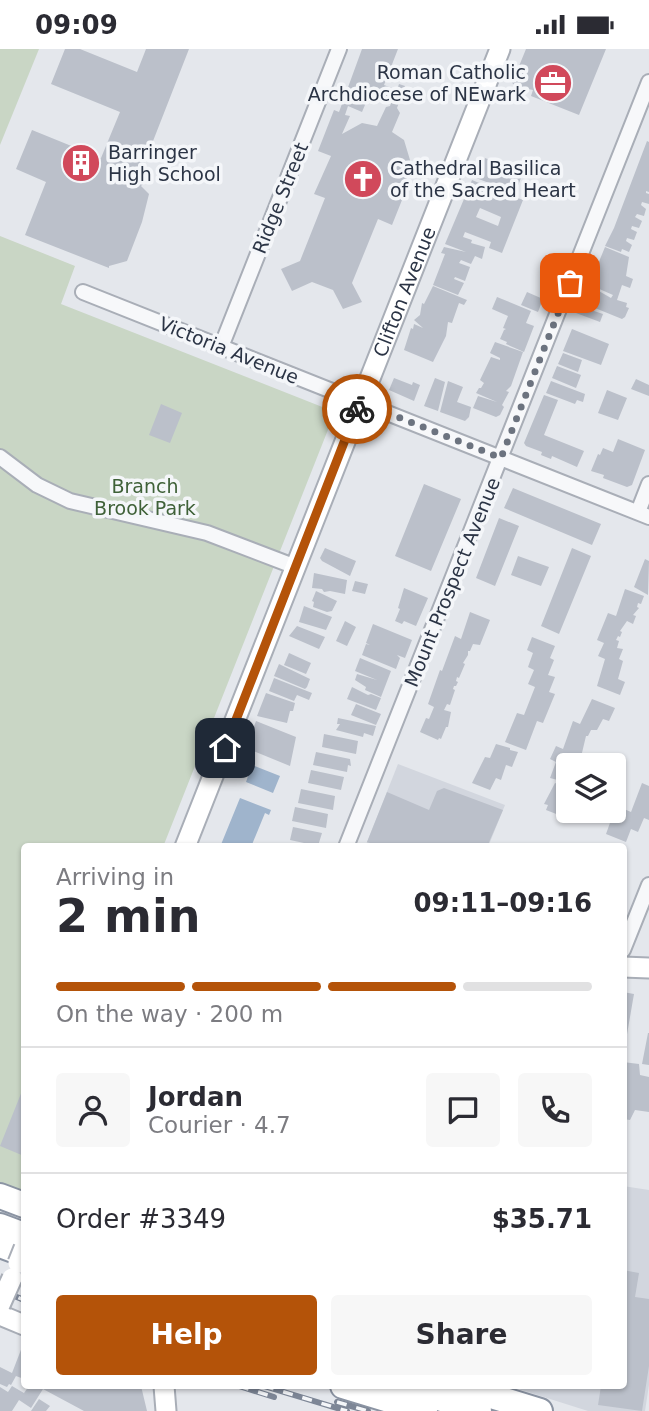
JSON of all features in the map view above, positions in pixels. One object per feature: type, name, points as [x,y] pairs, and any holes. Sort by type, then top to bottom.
[{"type":"highway","points":[[0,1196],[21,1204]]},
{"type":"highway","points":[[0,1226],[21,1234]]},
{"type":"highway","points":[[0,1245],[20,1265]]},
{"type":"highway","points":[[353,1389],[425,1411]]},
{"type":"highway","points":[[410,1389],[479,1411]]},
{"type":"highway","points":[[469,1389],[540,1411]]},
{"type":"main road","name":"Clifton Avenue","points":[[188,843],[500,49]]},
{"type":"main road","points":[[627,967],[649,968]]},
{"type":"main road","points":[[0,1305],[20,1265]]},
{"type":"main road","points":[[0,1315],[21,1324]]},
{"type":"street","name":"Ridge Street","points":[[221,347],[339,49]]},
{"type":"street","name":"Mount Prospect Avenue","points":[[348,843],[649,82]]},
{"type":"street","name":"Victoria Avenue","points":[[83,292],[643,515]]},
{"type":"street","points":[[0,457],[37,485],[61,498],[207,533],[296,568]]},
{"type":"street","points":[[643,515],[649,484]]},
{"type":"street","points":[[627,940],[649,884]]},
{"type":"shaded area","points":[[398,764],[505,805],[490,843],[367,843]]},
{"type":"shaded area","points":[[627,1187],[649,1190],[649,1385],[645,1411],[588,1411],[518,1389],[627,1389]]},
{"type":"green space","points":[[0,49],[39,49],[0,145]]},
{"type":"green space","name":"Branch Brook Park","points":[[0,236],[75,266],[61,304],[335,412],[165,843],[21,843],[21,1191],[0,1182]]},
{"type":"water","points":[[252,765],[280,776],[273,793],[246,782]]},
{"type":"water","points":[[240,798],[271,810],[269,815],[265,813],[253,843],[222,843]]},
{"type":"building","name":"Barringer High School","points":[[65,49],[80,49],[137,72],[146,49],[189,49],[137,182],[143,184],[141,186],[149,194],[142,222],[127,261],[109,268],[25,235],[46,182],[16,169],[32,130],[101,158],[120,112],[51,84]]},
{"type":"building","name":"Cathedral Basilica of the Sacred Heart","points":[[362,49],[398,49],[384,85],[397,90],[399,84],[405,86],[397,108],[400,113],[392,132],[404,140],[410,160],[404,195],[392,225],[378,219],[352,283],[362,302],[343,309],[333,290],[312,282],[292,291],[281,269],[300,261],[325,198],[314,194],[331,156],[318,151],[334,110],[339,112]],"holes":[[[381,91],[386,93],[384,97],[392,100],[377,126],[362,123],[342,134],[350,116],[345,115],[348,106],[362,112],[370,93],[379,97]]]},
{"type":"building","name":"Roman Catholic Archdiocese of NEwark","points":[[526,49],[606,49],[579,115],[531,96],[533,90],[521,91],[520,95],[516,93],[517,89],[510,80],[512,76],[523,74],[517,71]]},
{"type":"building","points":[[647,141],[649,192],[646,193],[649,194],[649,204],[642,202],[641,205],[646,209],[644,216],[637,214],[635,217],[642,221],[639,228],[632,226],[631,229],[637,232],[634,240],[627,238],[626,241],[632,245],[629,252],[622,249],[621,252],[605,246]]},
{"type":"building","points":[[485,158],[523,173],[515,193],[476,178]]},
{"type":"building","points":[[472,180],[484,185],[482,190],[508,200],[510,195],[523,200],[502,253],[489,248],[491,242],[465,232],[463,237],[472,240],[471,243],[485,247],[482,259],[475,256],[471,264],[461,260],[459,263],[470,267],[465,281],[455,277],[454,279],[464,283],[458,295],[433,285],[445,254],[441,253],[444,247],[466,252],[445,244]],"holes":[[[480,208],[501,217],[498,226],[476,217]]]},
{"type":"building","points":[[605,247],[629,257],[626,276],[633,279],[630,288],[622,285],[617,300],[627,303],[626,307],[629,308],[625,317],[622,319],[595,308],[591,310],[603,314],[600,322],[576,313],[586,287],[611,298],[613,295],[588,284],[595,274],[591,272],[593,268],[596,269]]},
{"type":"building","points":[[433,286],[467,300],[464,305],[459,303],[452,323],[448,322],[446,336],[433,362],[404,350],[414,324],[423,328],[414,320],[420,315],[422,303],[424,304]]},
{"type":"building","points":[[527,292],[543,299],[538,312],[521,305]]},
{"type":"building","points":[[497,297],[531,311],[526,323],[534,326],[524,352],[500,339],[506,329],[503,328],[508,316],[492,309]]},
{"type":"building","points":[[572,329],[609,344],[601,365],[563,351]]},
{"type":"building","points":[[495,342],[523,352],[511,386],[506,391],[509,392],[502,405],[504,407],[496,417],[473,408],[478,396],[497,402],[476,393],[484,383],[480,380],[491,357],[500,360],[490,353]]},
{"type":"building","points":[[563,353],[582,360],[578,372],[558,364]]},
{"type":"building","points":[[557,366],[581,375],[576,388],[552,378]]},
{"type":"building","points":[[394,378],[420,385],[414,401],[389,390]]},
{"type":"building","points":[[435,378],[445,382],[438,411],[424,406]]},
{"type":"building","points":[[636,379],[649,385],[649,396],[631,389]]},
{"type":"building","points":[[448,381],[463,387],[457,402],[471,407],[469,417],[465,421],[440,412]]},
{"type":"building","points":[[551,381],[585,394],[583,402],[577,400],[575,404],[546,393]]},
{"type":"building","points":[[607,390],[627,398],[618,420],[598,413]]},
{"type":"building","points":[[544,395],[558,400],[544,435],[584,451],[577,467],[552,456],[551,459],[541,455],[542,452],[524,443]]},
{"type":"building","points":[[161,404],[182,413],[170,443],[149,435]]},
{"type":"building","points":[[618,439],[645,450],[632,485],[627,487],[591,471],[603,448],[613,452]]},
{"type":"building","points":[[424,484],[461,499],[431,571],[395,556]]},
{"type":"building","points":[[513,488],[601,524],[592,545],[504,508]]},
{"type":"building","points":[[499,518],[519,526],[495,586],[476,578]]},
{"type":"building","points":[[325,548],[356,561],[350,576],[322,561],[320,558]]},
{"type":"building","points":[[572,548],[591,556],[559,634],[541,626]]},
{"type":"building","points":[[518,556],[549,567],[541,586],[511,575]]},
{"type":"building","points":[[645,559],[649,561],[648,595],[634,587]]},
{"type":"building","points":[[314,573],[347,580],[345,594],[312,588]]},
{"type":"building","points":[[355,581],[368,584],[365,594],[352,591]]},
{"type":"building","points":[[404,588],[428,598],[416,626],[395,621]]},
{"type":"building","points":[[625,589],[644,596],[633,615],[636,616],[633,624],[627,621],[616,640],[619,641],[617,648],[623,649],[619,659],[623,661],[618,679],[625,682],[620,695],[597,686],[605,659],[598,656],[604,643],[597,640],[608,613],[616,616]]},
{"type":"building","points":[[316,591],[337,601],[332,611],[313,607]]},
{"type":"building","points":[[304,606],[332,617],[326,630],[299,622]]},
{"type":"building","points":[[470,612],[490,620],[480,645],[473,644],[468,651],[453,689],[455,690],[450,705],[447,704],[444,710],[451,712],[448,727],[438,740],[420,732],[434,707],[428,704],[440,670],[442,671],[455,636],[461,639]]},
{"type":"building","points":[[345,621],[356,627],[347,646],[336,641]]},
{"type":"building","points":[[373,624],[412,640],[405,658],[397,655],[400,658],[396,669],[362,655],[366,644],[370,645],[366,643]]},
{"type":"building","points":[[297,626],[325,637],[319,649],[289,636]]},
{"type":"building","points":[[532,637],[555,646],[550,658],[554,660],[548,675],[555,677],[549,692],[555,694],[543,723],[537,721],[526,750],[505,742],[517,713],[524,715],[535,687],[528,684],[534,670],[528,667],[533,653],[527,650]]},
{"type":"building","points":[[289,653],[311,663],[306,674],[284,665]]},
{"type":"building","points":[[360,658],[391,671],[381,697],[365,690],[366,687],[355,680],[357,674],[377,680],[355,671]]},
{"type":"building","points":[[279,664],[310,679],[307,687],[305,689],[274,676]]},
{"type":"building","points":[[274,678],[312,693],[309,700],[297,695],[294,701],[269,691]]},
{"type":"building","points":[[352,687],[381,698],[376,710],[347,699]]},
{"type":"building","points":[[266,693],[295,703],[287,723],[257,716]]},
{"type":"building","points":[[592,699],[615,708],[609,721],[603,719],[597,730],[591,730],[586,736],[582,753],[556,753],[556,762],[550,759],[556,746],[563,749],[573,721],[580,724]]},
{"type":"building","points":[[356,704],[381,714],[376,725],[351,715]]},
{"type":"building","points":[[338,718],[376,726],[373,736],[364,733],[363,737],[336,730],[340,724],[337,724]]},
{"type":"building","points":[[256,721],[296,737],[290,766],[246,748]]},
{"type":"building","points":[[324,734],[358,741],[356,754],[322,747]]},
{"type":"building","points":[[496,744],[518,752],[512,767],[506,765],[501,780],[496,778],[490,790],[472,783],[485,757],[490,758]]},
{"type":"building","points":[[316,752],[350,759],[351,766],[348,765],[347,772],[313,765]]},
{"type":"building","points":[[556,762],[556,780],[550,778]]},
{"type":"building","points":[[311,770],[344,777],[341,790],[308,783]]},
{"type":"building","points":[[556,783],[556,814],[546,810],[548,805],[544,804]]},
{"type":"building","points":[[642,783],[649,786],[649,820],[644,818],[638,832],[631,829],[626,842],[606,834],[610,823],[626,823],[626,810],[631,812]]},
{"type":"building","points":[[444,788],[503,810],[489,843],[367,842],[387,792],[429,810],[437,791]]},
{"type":"building","points":[[301,789],[335,796],[333,810],[298,803]]},
{"type":"building","points":[[295,807],[328,814],[326,828],[292,821]]},
{"type":"building","points":[[293,827],[322,833],[319,843],[290,840]]},
{"type":"building","points":[[627,993],[634,994],[627,1034]]},
{"type":"building","points":[[649,1033],[649,1065],[642,1064]]},
{"type":"building","points":[[627,1062],[639,1064],[640,1075],[649,1077],[649,1112],[635,1110],[630,1120],[627,1120]]},
{"type":"building","points":[[21,1094],[21,1155],[0,1146]]},
{"type":"building","points":[[627,1271],[639,1273],[635,1297],[649,1299],[649,1366],[642,1411],[598,1405],[601,1389],[627,1389]]},
{"type":"building","points":[[21,1350],[21,1378],[16,1376],[7,1387],[0,1384],[0,1367],[12,1373]]},
{"type":"building","points":[[12,1386],[24,1393],[27,1389],[43,1389],[31,1408],[19,1400],[12,1411],[0,1411],[0,1387],[8,1392]]},
{"type":"building","points":[[43,1389],[142,1389],[147,1411],[84,1411]]},
{"type":"building","points":[[39,1399],[50,1406],[46,1411],[31,1411]]},
{"type":"railway","points":[[0,1290],[21,1299]]},
{"type":"railway","points":[[249,1389],[274,1397]]},
{"type":"railway","points":[[274,1389],[347,1411]]},
{"type":"railway","points":[[337,1402],[368,1411]]},
{"type":"way so far","points":[[357,409],[360,402],[501,458],[570,283]]},
{"type":"place","name":"Roman Catholic Archdiocese of NEwark","points":[[553,83]]},
{"type":"place","name":"Barringer High School","points":[[81,163]]},
{"type":"place","name":"Cathedral Basilica of the Sacred Heart","points":[[363,179]]},
{"type":"route","points":[[225,748],[357,409]]}]
